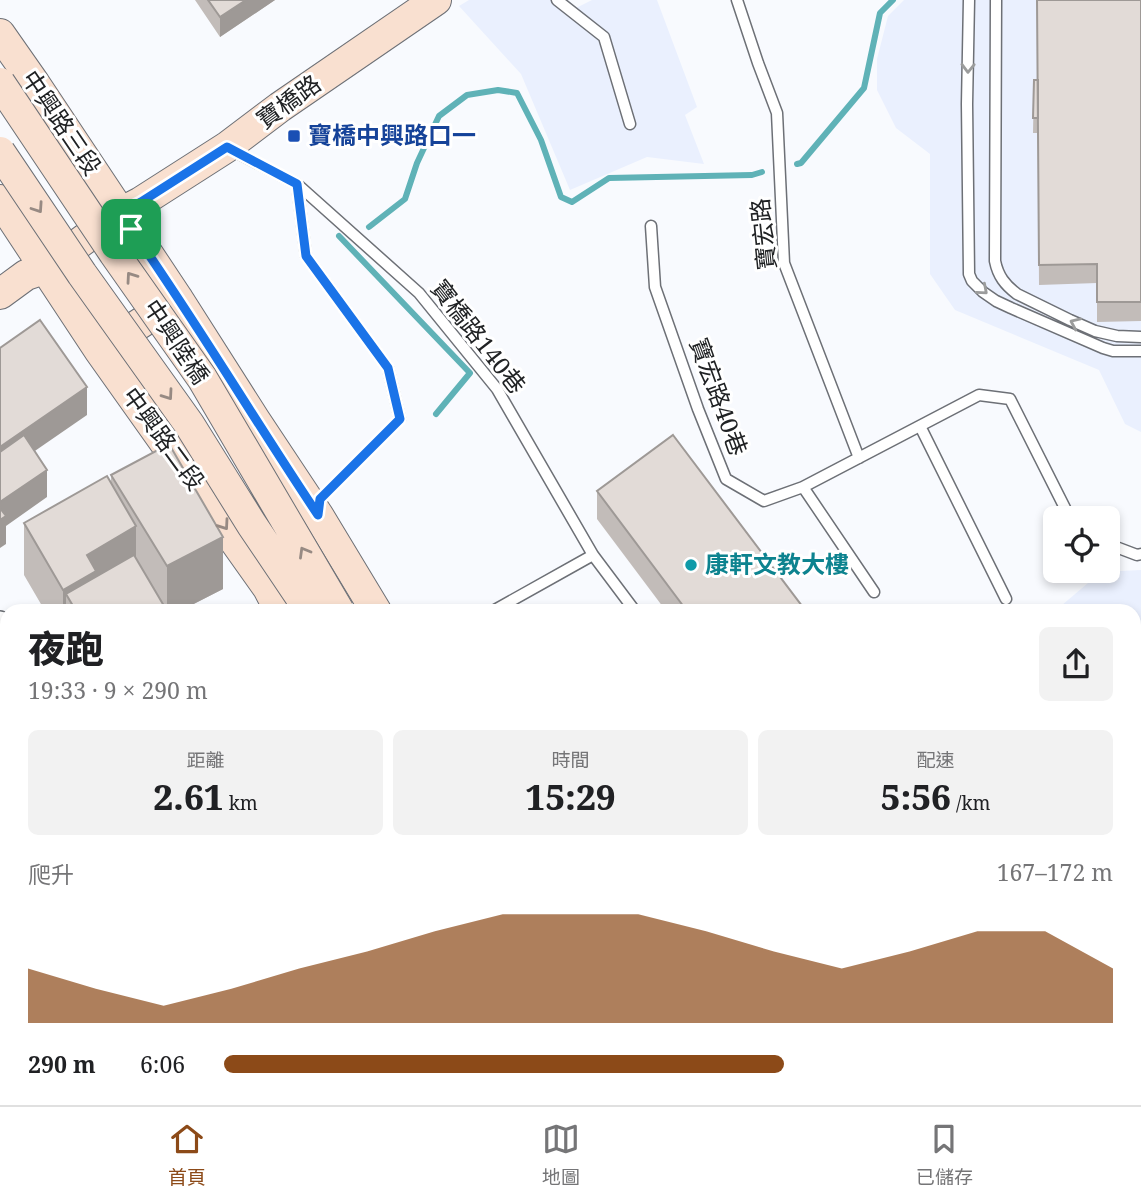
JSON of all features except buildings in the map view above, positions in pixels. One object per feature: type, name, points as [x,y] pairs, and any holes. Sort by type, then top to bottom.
[{"type":"street","name":"寶橋路","points":[[0,294],[26,275],[44,269],[120,213],[227,147],[280,107],[436,0]]},
{"type":"street","name":"中興路三段","points":[[0,34],[120,213]]},
{"type":"street","name":"中興陸橋","points":[[0,83],[202,378],[335,604]]},
{"type":"street","points":[[0,107],[35,84]]},
{"type":"street","name":"中興陸橋","points":[[0,152],[82,274],[189,424],[305,604]]},
{"type":"street","points":[[0,201],[44,269]]},
{"type":"street","points":[[120,213],[318,515],[372,604]]},
{"type":"street","name":"中興路二段","points":[[44,269],[261,578],[276,604]]},
{"type":"street","points":[[99,350],[178,299]]},
{"type":"lane","points":[[556,0],[604,37],[630,124]]},
{"type":"lane","name":"寶宏路","points":[[737,0],[777,113],[784,263],[859,458]]},
{"type":"lane","points":[[969,0],[967,104],[969,274],[972,281],[1011,309],[1096,346],[1113,351],[1141,351]]},
{"type":"lane","points":[[996,0],[997,273],[1017,294],[1083,327],[1108,335],[1141,337]]},
{"type":"lane","name":"寶橋路140巷","points":[[227,147],[297,184],[419,293],[497,389],[593,555],[630,604]]},
{"type":"lane","points":[[297,184],[306,256],[388,368],[400,419],[320,499],[318,515]]},
{"type":"lane","name":"寶宏路40巷","points":[[650,226],[655,287],[726,480],[764,500],[803,487],[979,395],[1010,399],[1064,506]]},
{"type":"lane","points":[[920,426],[1006,599]]},
{"type":"lane","points":[[803,487],[874,592]]},
{"type":"lane","points":[[1120,549],[1141,554]]},
{"type":"lane","points":[[506,604],[593,555]]},
{"type":"shaded area","points":[[469,0],[568,0],[576,8],[592,0],[657,0],[697,107],[685,115],[704,164],[647,157],[570,190],[521,74],[459,6]]},
{"type":"shaded area","points":[[904,0],[1141,0],[1141,432],[1125,424],[1099,370],[955,310],[930,274],[930,154],[896,128],[877,90],[877,59],[888,16]]},
{"type":"shaded area","points":[[1141,570],[1141,604],[1063,604],[1088,583],[1120,583],[1120,571]]},
{"type":"waterway","points":[[797,164],[801,163],[864,88],[880,13],[893,0]]},
{"type":"waterway","points":[[369,227],[405,199],[417,163],[439,116],[467,95],[498,90],[517,93],[541,140],[561,197],[572,202],[609,178],[752,175],[762,172]]},
{"type":"waterway","points":[[339,236],[470,373],[436,414]]},
{"type":"place","name":"寶橋中興路口一","points":[[294,136]]},
{"type":"place","name":"康軒文教大樓","points":[[691,565]]},
{"type":"route","points":[[227,147],[297,184],[306,256],[388,368],[400,419],[320,499],[318,515],[178,299],[131,229],[120,213],[227,147]]}]
